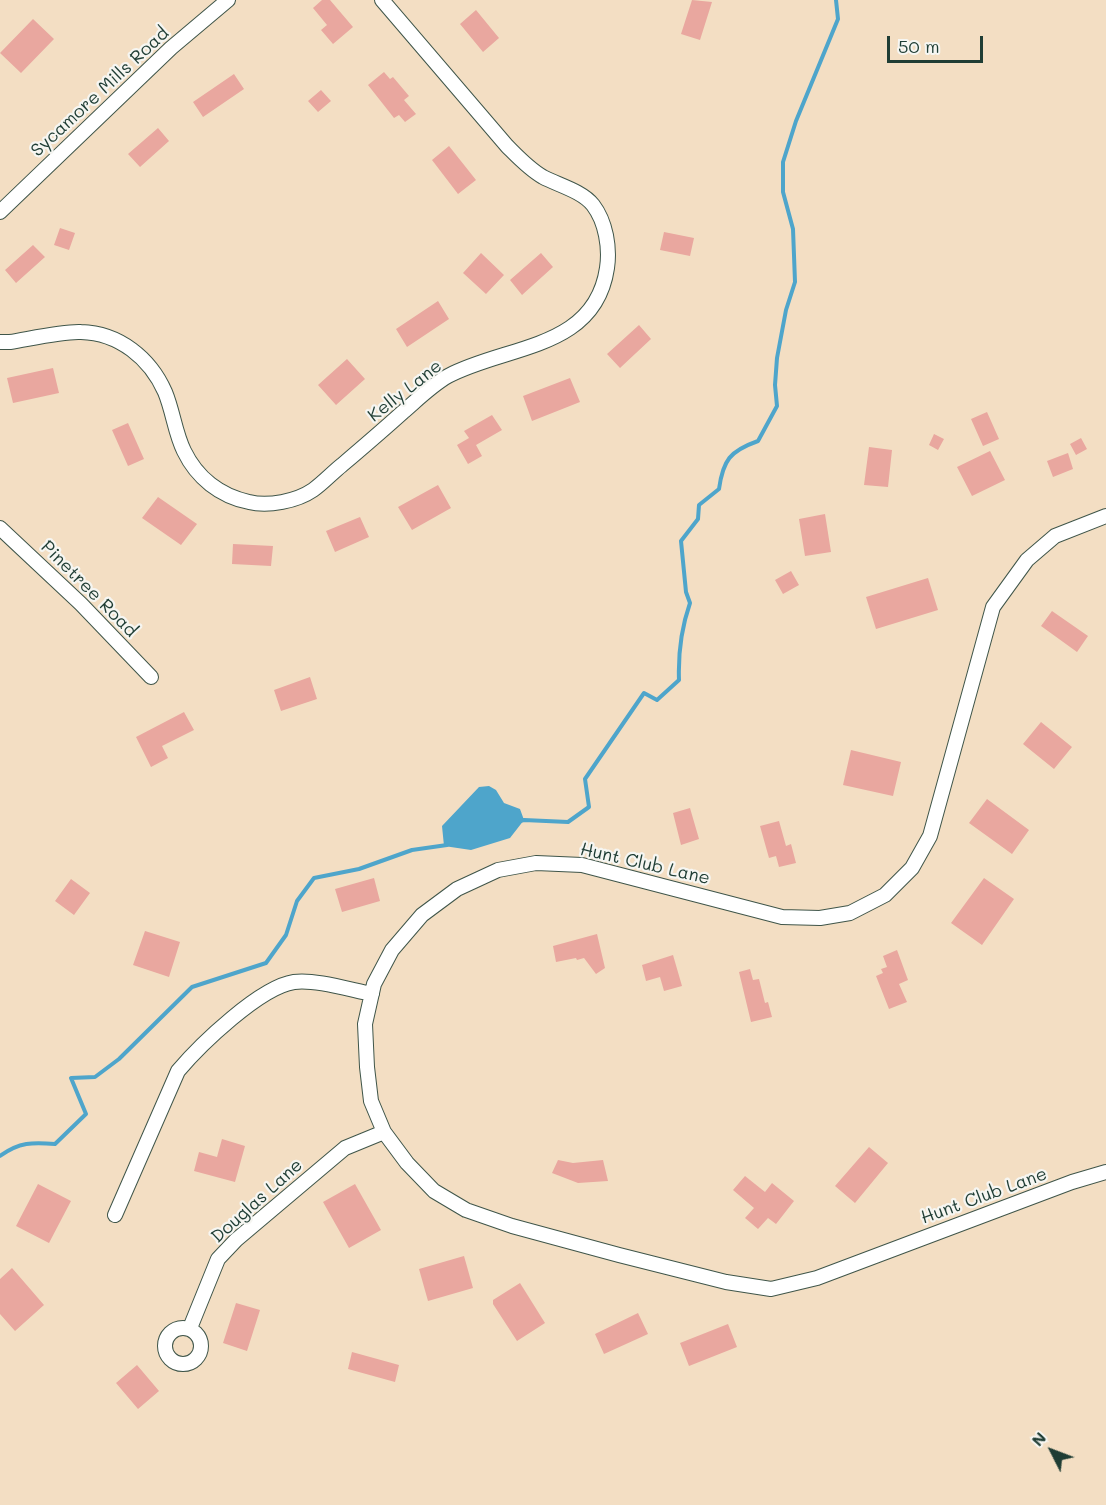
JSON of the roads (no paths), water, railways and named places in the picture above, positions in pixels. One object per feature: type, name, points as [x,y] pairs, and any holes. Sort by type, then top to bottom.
[{"type":"street","name":"Sycamore Mills Road","points":[[0,212],[171,48],[228,0]]},
{"type":"street","name":"Kelly Lane","points":[[0,342],[80,332],[110,337],[135,351],[154,372],[165,393],[184,451],[201,476],[223,495],[252,503],[272,503],[284,502],[312,491],[447,377],[561,335],[584,318],[598,299],[606,276],[609,253],[604,228],[592,204],[525,164],[476,113],[382,0]]},
{"type":"street","name":"Hunt Club Lane","points":[[1106,516],[1055,536],[1027,560],[993,607],[930,836],[912,868],[885,895],[850,913],[820,918],[782,917],[582,864],[536,863],[498,870],[457,889],[422,915],[392,950],[374,984],[365,1024],[367,1068],[372,1101],[384,1132],[406,1163],[434,1191],[466,1210],[512,1226],[619,1256],[726,1282],[771,1289],[817,1278],[1072,1182],[1106,1172]]},
{"type":"street","name":"Pinetree Road","points":[[0,528],[81,604],[151,677]]},
{"type":"street","points":[[115,1215],[178,1071],[222,1028],[276,987],[296,982],[329,985],[372,994]]},
{"type":"street","name":"Douglas Lane","points":[[189,1328],[218,1259],[236,1240],[345,1148],[384,1132]]},
{"type":"water","points":[[489,786],[496,790],[504,803],[520,809],[524,820],[510,838],[471,850],[444,846],[442,826],[479,787]]},
{"type":"waterway","points":[[520,821],[568,822],[589,807],[585,779],[644,693],[657,700],[679,680],[681,641],[690,603],[686,592],[681,541],[698,519],[699,505],[719,489],[723,471],[730,458],[734,453],[758,441],[777,406],[775,385],[777,358],[786,310],[795,282],[793,229],[783,192],[783,162],[796,121],[838,19],[836,0]]},
{"type":"waterway","points":[[0,1156],[26,1144],[55,1144],[86,1114],[71,1078],[95,1077],[119,1059],[192,987],[266,963],[286,935],[297,901],[314,878],[359,869],[412,850],[447,845]]}]
